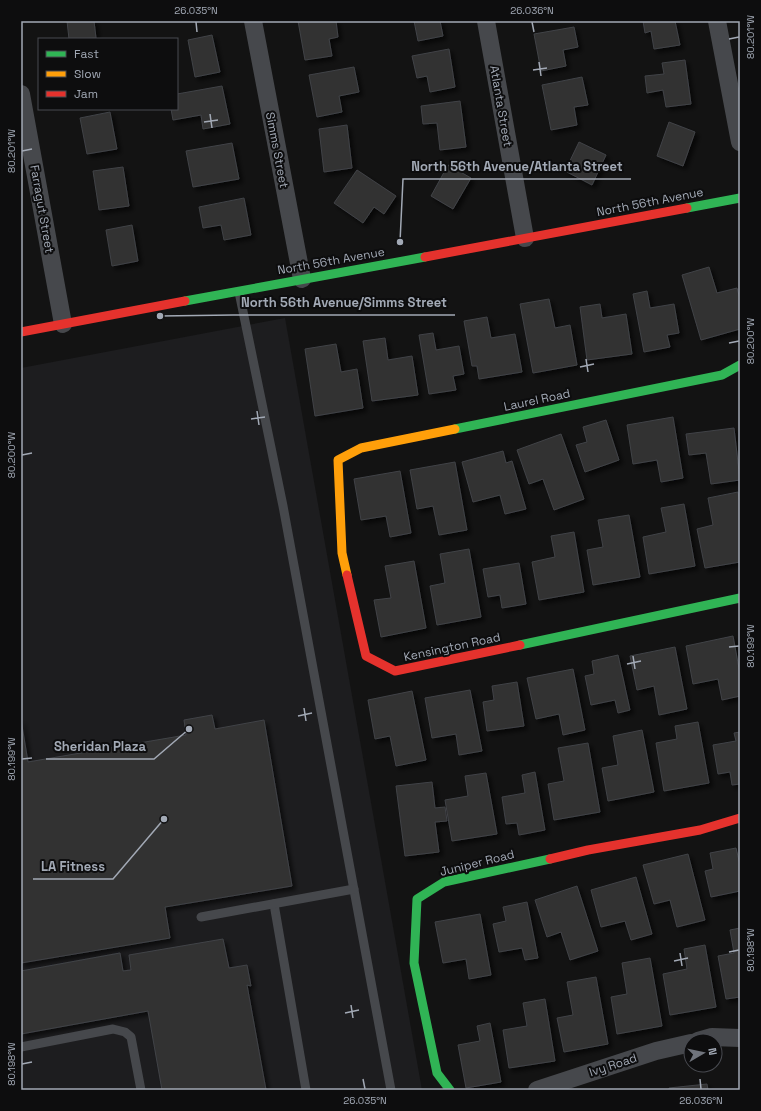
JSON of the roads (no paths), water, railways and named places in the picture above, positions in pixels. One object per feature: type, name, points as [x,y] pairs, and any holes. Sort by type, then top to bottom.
[{"type":"street","name":"Simms Street","points":[[253,21],[302,279]]},
{"type":"street","name":"Atlanta Street","points":[[486,21],[525,238]]},
{"type":"street","points":[[718,21],[740,142]]},
{"type":"street","name":"Farragut Street","points":[[21,94],[63,324]]},
{"type":"street","name":"North 56th Avenue","points":[[21,332],[740,198]]},
{"type":"street","name":"Laurel Road","points":[[338,460],[361,448],[722,376],[740,365]]},
{"type":"street","name":"Kensington Road","points":[[338,460],[342,553],[366,656],[395,671],[740,598]]},
{"type":"street","name":"Juniper Road","points":[[450,1090],[437,1073],[414,963],[417,899],[444,882],[588,850],[700,830],[740,818]]},
{"type":"street","points":[[723,1037],[740,1038]]},
{"type":"street","name":"Ivy Road","points":[[536,1090],[656,1051],[683,1045]]},
{"type":"lane","points":[[239,291],[285,514],[391,1090]]},
{"type":"lane","points":[[201,917],[354,889]]},
{"type":"lane","points":[[274,904],[306,1090]]},
{"type":"lane","points":[[21,1047],[113,1029],[125,1032],[131,1038],[141,1090]]},
{"type":"place","name":"North 56th Avenue/Atlanta Street","points":[[400,242]]},
{"type":"place","name":"North 56th Avenue/Simms Street","points":[[160,316]]},
{"type":"place","name":"Sheridan Plaza","points":[[189,729]]},
{"type":"place","name":"LA Fitness","points":[[164,819]]}]
